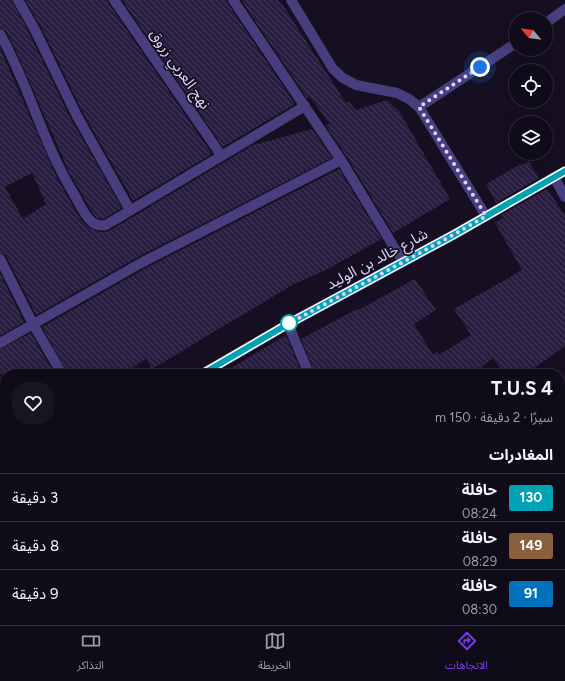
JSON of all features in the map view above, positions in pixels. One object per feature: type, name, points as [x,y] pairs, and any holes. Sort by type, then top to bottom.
[{"type":"street","points":[[18,0],[35,30],[77,116],[130,210]]},
{"type":"street","name":"نهج العربي زروق","points":[[114,0],[222,155]]},
{"type":"street","points":[[233,0],[341,160],[403,262]]},
{"type":"street","points":[[291,0],[333,68],[343,78],[356,84],[396,93],[409,99],[419,107],[486,216]]},
{"type":"street","points":[[553,18],[565,9]]},
{"type":"street","points":[[0,34],[10,52],[48,144],[66,182],[88,217],[97,225],[106,225],[305,106]]},
{"type":"street","points":[[419,107],[509,48]]},
{"type":"street","points":[[0,343],[141,262],[341,160]]},
{"type":"street","name":"شارع خالد بن الوليد","points":[[211,369],[288,324],[403,262],[565,171]]},
{"type":"street","points":[[554,177],[565,197]]},
{"type":"street","points":[[0,258],[33,324],[59,369]]},
{"type":"street","points":[[288,324],[308,369]]},
{"type":"building","points":[[0,0],[12,0],[71,119],[122,208],[104,219],[97,218],[92,212],[69,172],[16,51],[6,31],[0,28]]},
{"type":"building","points":[[25,0],[108,0],[109,4],[212,154],[133,201],[83,113],[41,27]]},
{"type":"building","points":[[122,0],[227,0],[228,4],[295,104],[223,147]]},
{"type":"building","points":[[241,0],[278,0],[346,103],[349,102],[356,110],[387,100],[399,111],[450,199],[393,233],[347,157],[325,125],[330,124],[309,96],[307,98]]},
{"type":"building","points":[[0,48],[57,178],[81,220],[95,231],[109,231],[253,145],[312,129],[332,158],[138,257],[36,315],[6,256],[0,253]],"holes":[[[32,173],[46,204],[23,219],[5,187]]]},
{"type":"building","points":[[529,162],[539,178],[496,203],[486,184],[517,166]]},
{"type":"building","points":[[339,169],[382,239],[324,271],[294,284],[152,369],[146,359],[131,369],[65,369],[42,327],[144,269]]},
{"type":"building","points":[[547,189],[565,215],[565,346],[533,369],[501,369],[493,358],[479,369],[313,369],[301,339],[415,279],[436,310],[414,324],[433,355],[437,352],[439,355],[471,335],[454,309],[522,270],[495,223],[503,218],[501,215]]},
{"type":"building","points":[[0,273],[24,322],[0,336]]},
{"type":"building","points":[[31,333],[51,369],[0,369],[0,349]]},
{"type":"building","points":[[286,335],[300,369],[262,369],[229,369]]},
{"type":"bus line","name":"130","points":[[211,369],[288,324],[455,234],[565,171]]},
{"type":"route","points":[[289,323],[288,324],[486,216],[419,107],[480,67]]}]
